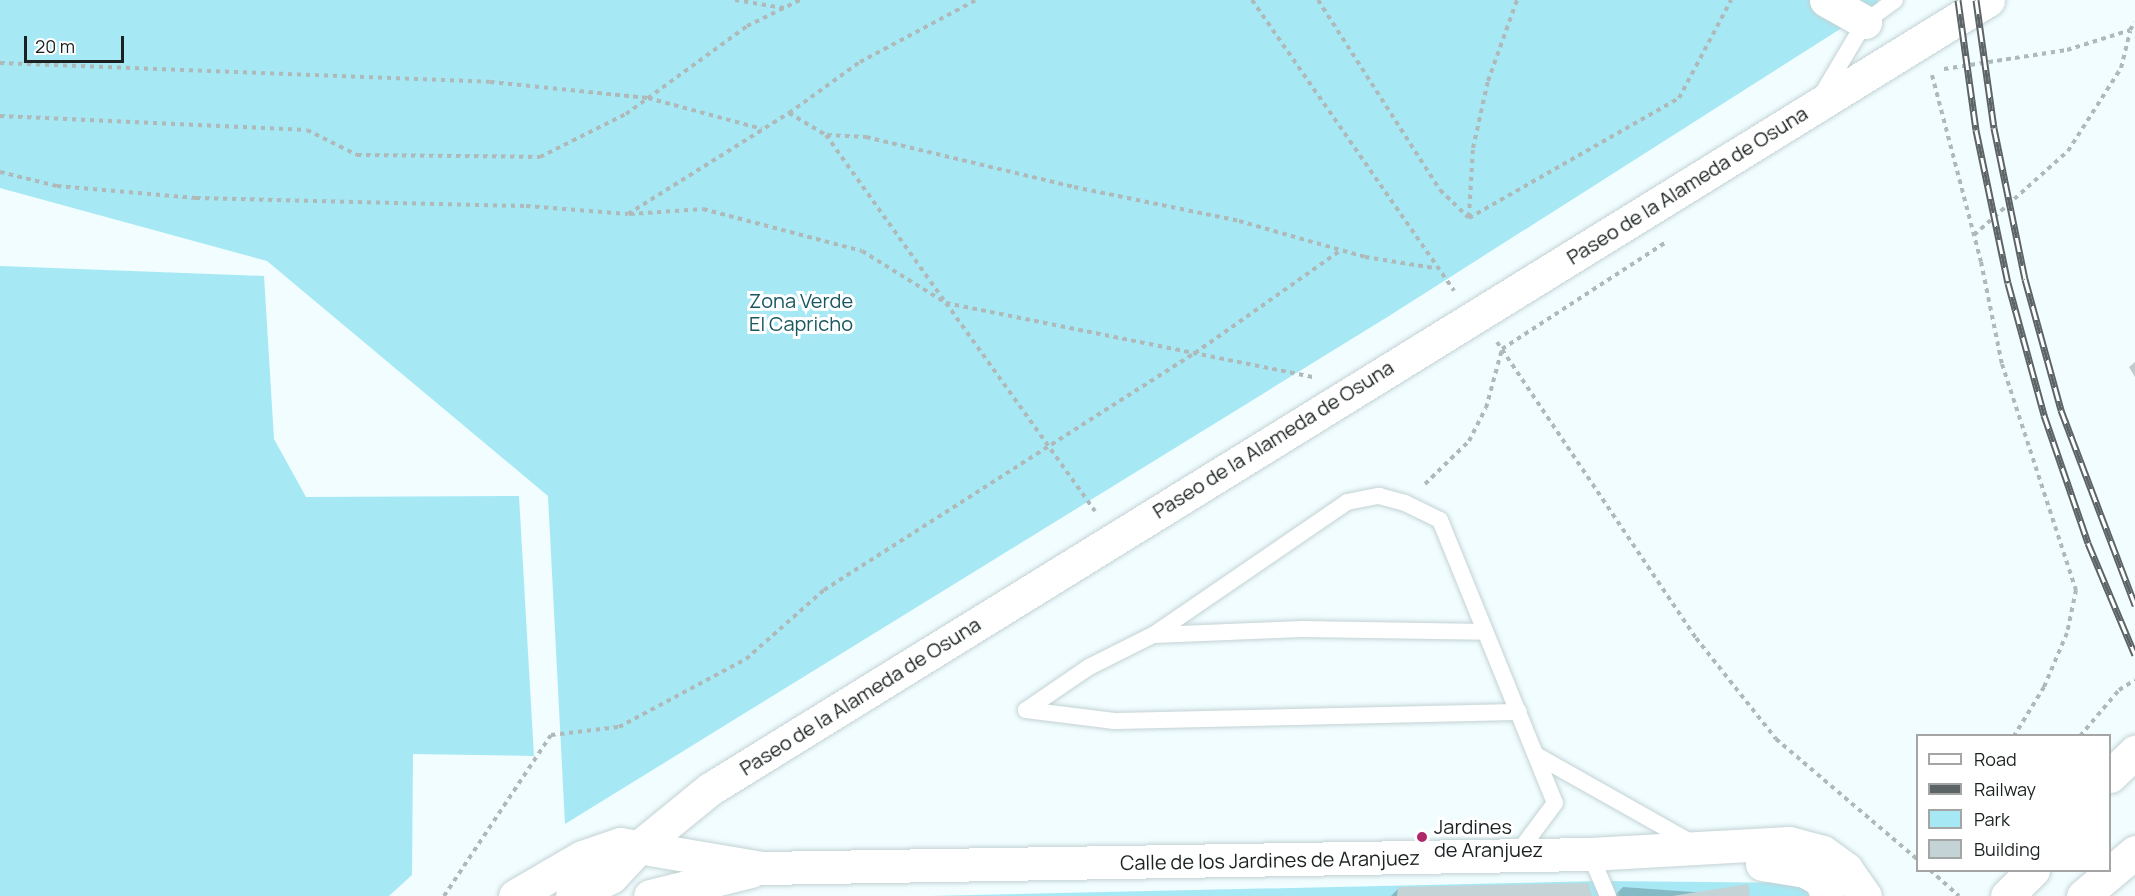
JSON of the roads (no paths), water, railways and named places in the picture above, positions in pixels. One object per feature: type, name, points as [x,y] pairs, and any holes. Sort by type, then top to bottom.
[{"type":"street","points":[[1826,0],[1865,22]]},
{"type":"street","name":"Paseo de la Alameda de Osuna","points":[[572,896],[611,877],[640,846],[710,789],[1988,0]]},
{"type":"street","points":[[2111,774],[2135,752]]},
{"type":"street","name":"Calle de los Jardines de Aranjuez","points":[[515,896],[602,847],[640,846],[762,868],[1590,854],[1698,846],[1789,843],[1823,852],[1846,869],[1865,896]]},
{"type":"street","points":[[2083,896],[2135,852]]},
{"type":"street","points":[[1622,853],[1786,865],[1821,880],[1827,896]]},
{"type":"street","name":"Calle de los Jardines de Aranjuez","points":[[650,896],[762,868]]},
{"type":"street","points":[[2007,896],[2031,872]]},
{"type":"lane","points":[[1814,107],[1865,22],[1895,0]]},
{"type":"lane","points":[[1517,854],[1554,803],[1536,754],[1519,712],[1485,632],[1440,520],[1405,503],[1379,496],[1347,502],[1153,635],[1089,667],[1026,710],[1114,722],[1519,712]]},
{"type":"lane","points":[[1153,635],[1302,629],[1485,632]]},
{"type":"lane","points":[[1536,754],[1698,846]]},
{"type":"lane","points":[[1590,854],[1608,896]]},
{"type":"railway","points":[[1958,0],[1976,130],[2008,283],[2044,415],[2088,543],[2135,655]]},
{"type":"railway","points":[[1976,0],[1994,128],[2025,279],[2061,410],[2135,605]]},
{"type":"place","name":"Jardines de Aranjuez","points":[[1422,837]]},
{"type":"park label","name":"Zona Verde El Capricho","points":[[801,312]]}]
